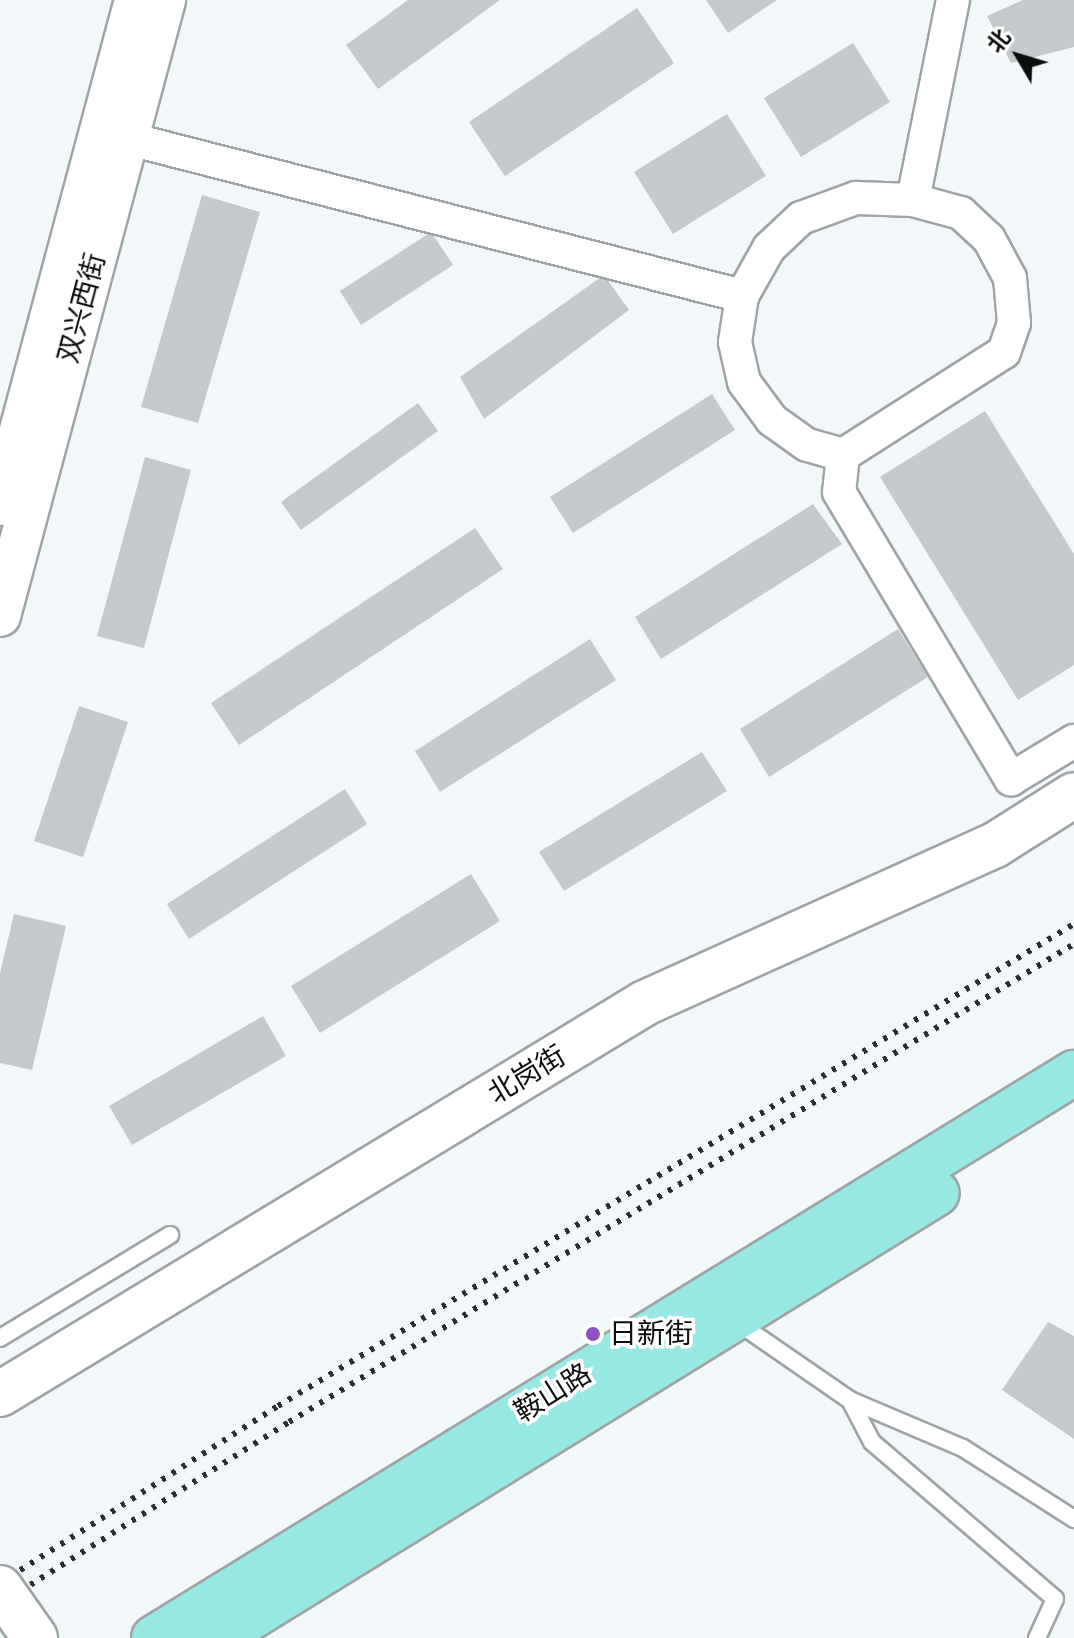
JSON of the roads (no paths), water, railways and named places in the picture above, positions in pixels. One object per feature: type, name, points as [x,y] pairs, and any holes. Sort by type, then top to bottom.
[{"type":"main road","name":"北岗街","points":[[0,1394],[645,1003],[995,845],[1074,795]]},
{"type":"main road","name":"鞍山路","points":[[154,1638],[1074,1073]]},
{"type":"main road","name":"鞍山路","points":[[217,1638],[1074,1108]]},
{"type":"main road","points":[[0,1588],[35,1638]]},
{"type":"street","name":"双兴西街","points":[[0,616],[112,134],[135,0]]},
{"type":"street","name":"双兴西街","points":[[0,505],[112,134],[165,0]]},
{"type":"street","points":[[913,200],[953,0]]},
{"type":"street","points":[[112,134],[742,296]]},
{"type":"street","points":[[856,198],[913,200],[961,213],[989,239],[1010,278],[1014,323],[1004,352],[843,455],[807,445],[772,420],[744,382],[735,342],[742,296],[769,248],[801,218],[856,198]]},
{"type":"street","points":[[843,455],[839,492],[1011,779],[1074,741]]},
{"type":"lane","points":[[0,1338],[170,1235]]},
{"type":"lane","points":[[733,1319],[850,1400],[963,1448],[1074,1519]]},
{"type":"lane","points":[[850,1400],[872,1442],[1055,1599],[1037,1638]]},
{"type":"railway","points":[[0,1583],[278,1406],[1074,924]]},
{"type":"railway","points":[[0,1604],[289,1422],[1074,944]]},
{"type":"place","name":"日新街","points":[[593,1334]]}]
